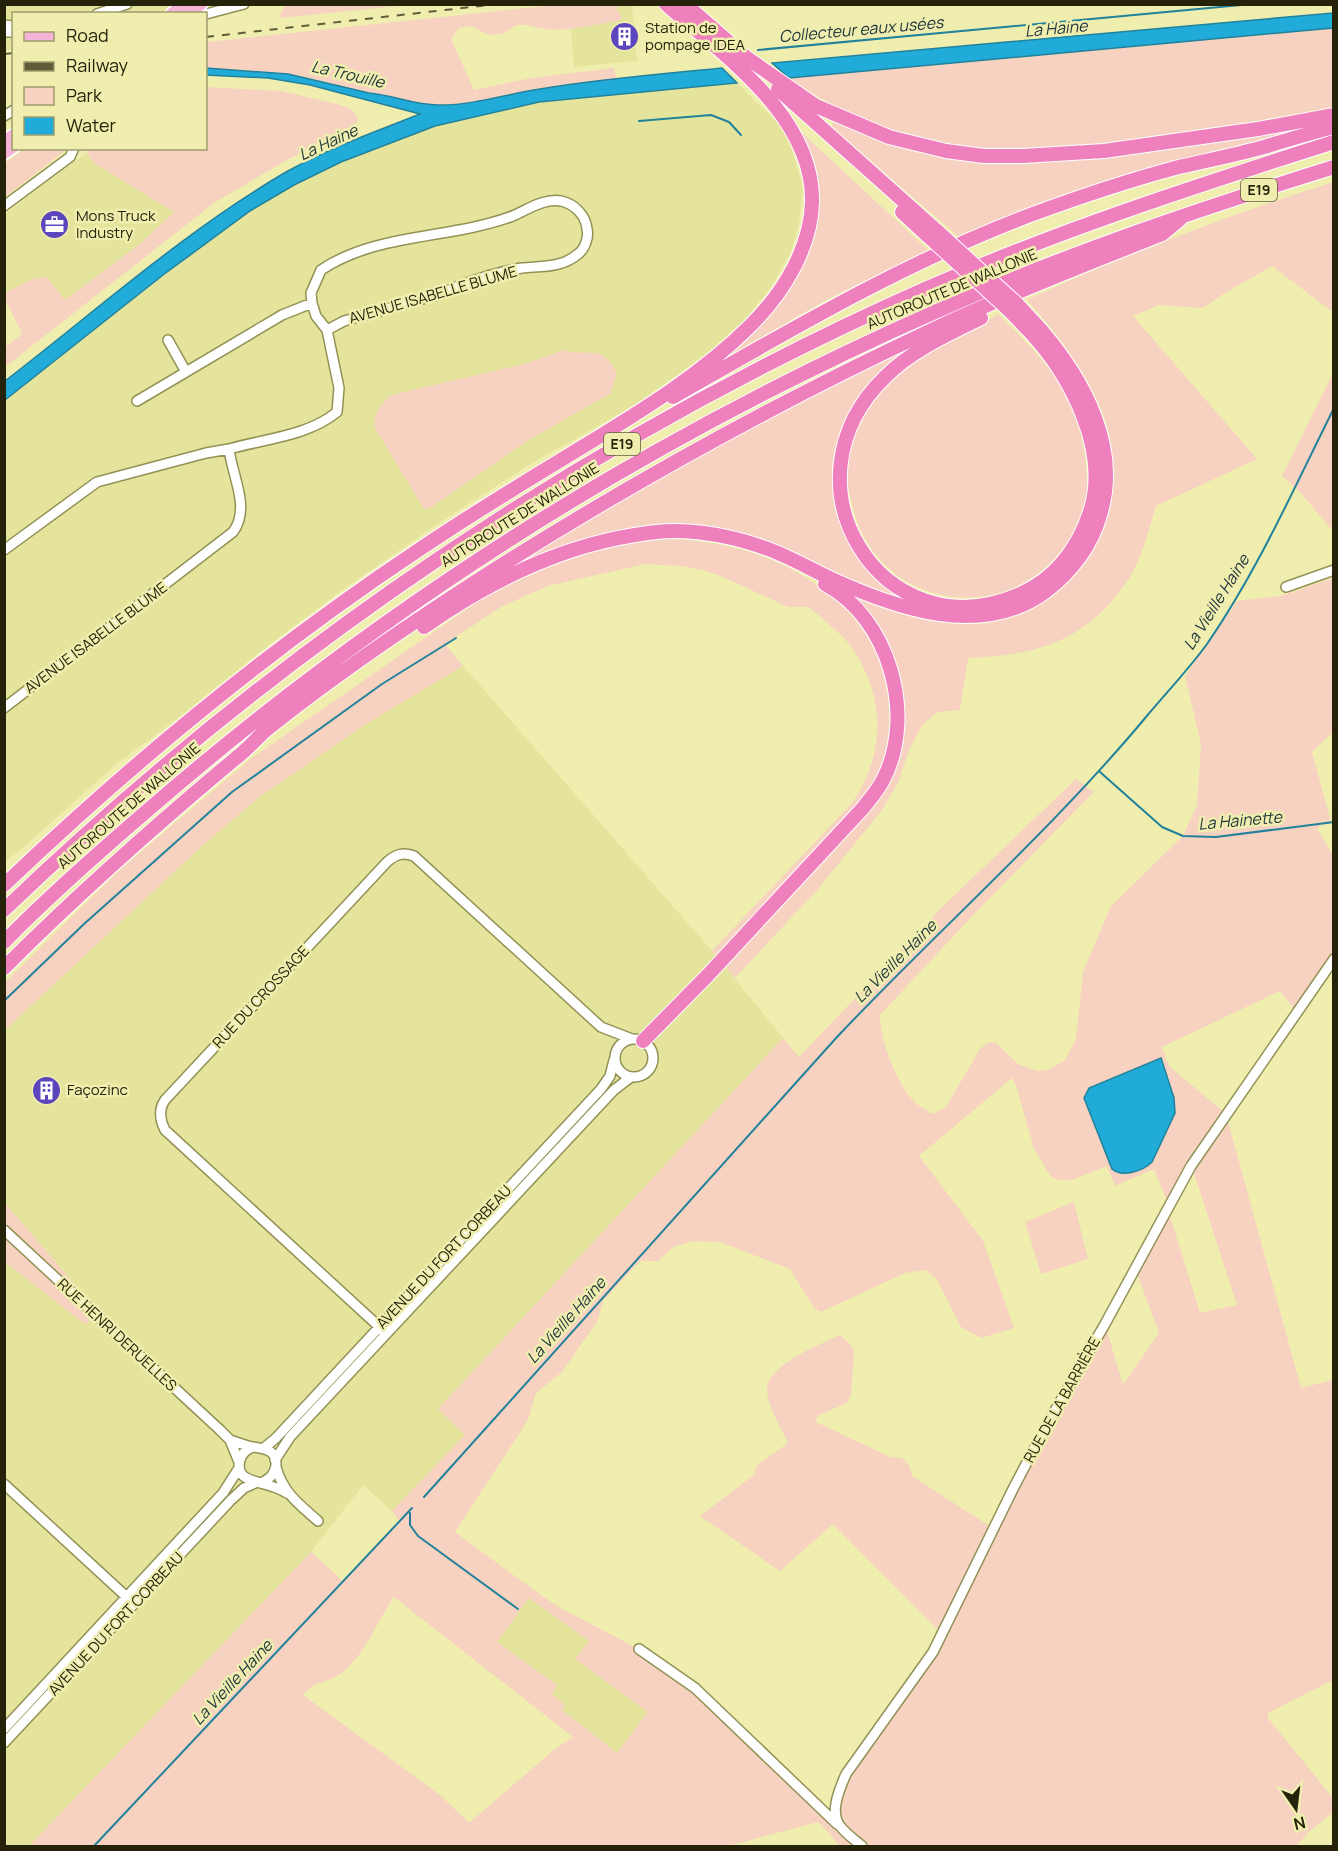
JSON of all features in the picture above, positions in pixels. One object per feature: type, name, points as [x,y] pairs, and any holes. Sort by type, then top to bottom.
[{"type":"highway","points":[[686,5],[747,58],[816,106],[866,128],[920,146],[984,156],[1043,156],[1104,152],[1334,115]]},
{"type":"highway","points":[[667,6],[932,233]]},
{"type":"highway","points":[[240,755],[437,618],[511,575],[561,553],[607,540],[671,531],[706,533],[769,549],[864,593],[889,602],[920,611],[966,617],[992,614],[1017,607],[1036,598],[1057,583],[1084,551],[1101,514],[1106,467],[1102,443],[1079,379],[1037,332],[1009,310],[932,233],[752,66],[747,58]]},
{"type":"highway","points":[[4,885],[67,825],[159,745],[328,612],[505,494],[610,430],[710,361],[750,325],[778,293],[800,255],[810,219],[811,189],[803,155],[789,125],[756,84]]},
{"type":"highway","points":[[610,430],[646,413],[812,317],[884,279],[971,239],[1033,214],[1104,190],[1334,127]]},
{"type":"highway","name":"AUTOROUTE DE WALLONIE","points":[[4,910],[77,840],[245,698],[339,627],[527,500],[622,443],[721,388],[925,290],[1100,219],[1334,142]]},
{"type":"highway","name":"AUTOROUTE DE WALLONIE","points":[[4,942],[93,858],[260,716],[444,583],[538,521],[635,463],[730,411],[936,311],[1036,270],[1186,214],[1334,167]]},
{"type":"highway","points":[[4,968],[105,871],[264,732],[454,595],[645,478],[737,426],[942,325],[1162,234],[1186,214]]},
{"type":"highway","points":[[1037,332],[1044,348],[1074,394],[1090,439],[1095,479],[1093,504],[1078,542],[1063,563],[1045,580],[1006,600],[984,606],[964,607],[940,604],[906,591],[879,571],[867,558],[850,531],[841,500],[839,482],[844,441],[852,422],[866,398],[884,378],[923,348],[1077,269]]},
{"type":"highway","points":[[637,1040],[700,984],[863,808],[884,779],[891,761],[896,738],[895,693],[890,667],[881,646],[855,608],[839,591],[804,573],[792,560]]},
{"type":"highway","points":[[4,872],[67,825]]},
{"type":"street","points":[[104,12],[127,4]]},
{"type":"street","points":[[207,14],[244,4]]},
{"type":"street","points":[[4,206],[69,157],[73,150]]},
{"type":"street","name":"AVENUE ISABELLE BLUME","points":[[312,303],[311,293],[321,270],[358,252],[425,234],[439,235],[511,217],[522,210],[549,201],[562,201],[576,208],[584,216],[588,231],[586,241],[580,253],[568,261],[551,266],[521,268],[459,285],[444,293],[344,321],[327,330]]},
{"type":"street","points":[[4,550],[93,484],[310,428],[326,421],[337,412],[339,388],[327,330],[316,316],[312,303],[282,315],[137,401]]},
{"type":"street","points":[[168,340],[186,372]]},
{"type":"street","name":"AVENUE ISABELLE BLUME","points":[[4,708],[233,532],[239,523],[241,507],[229,449]]},
{"type":"street","points":[[1286,587],[1334,570]]},
{"type":"street","name":"RUE DU CROSSAGE","points":[[382,1330],[165,1130],[160,1107],[165,1100],[394,855],[414,856],[604,1030]]},
{"type":"street","name":"RUE DE LA BARRIÈRE","points":[[839,1825],[837,1797],[846,1774],[933,1652],[1036,1446],[1191,1166],[1334,959]]},
{"type":"street","points":[[604,1030],[637,1040],[651,1050],[651,1067],[642,1075],[631,1077],[620,1072],[604,1030]]},
{"type":"street","points":[[615,1057],[621,1044],[637,1040]]},
{"type":"street","name":"AVENUE DU FORT CORBEAU","points":[[276,1463],[290,1437],[382,1330],[601,1089],[610,1076],[615,1057]]},
{"type":"street","name":"AVENUE DU FORT CORBEAU","points":[[264,1448],[382,1330],[614,1090],[631,1077]]},
{"type":"street","name":"RUE HENRI DERUELLES","points":[[4,1230],[230,1440],[253,1447]]},
{"type":"street","name":"RUE HENRI DERUELLES","points":[[230,1440],[239,1465]]},
{"type":"street","points":[[287,1493],[245,1478],[239,1465],[244,1452],[253,1447],[264,1448],[273,1455],[280,1482],[287,1493],[318,1521]]},
{"type":"street","points":[[258,1483],[271,1477],[276,1463]]},
{"type":"street","name":"AVENUE DU FORT CORBEAU","points":[[4,1729],[223,1493],[239,1465]]},
{"type":"street","name":"AVENUE DU FORT CORBEAU","points":[[4,1743],[231,1500],[244,1488],[258,1483]]},
{"type":"street","points":[[4,1484],[135,1603]]},
{"type":"street","points":[[639,1649],[695,1688],[862,1846]]},
{"type":"shaded area","points":[[591,4],[632,5],[637,61],[574,67],[569,7]]},
{"type":"shaded area","points":[[4,5],[172,5],[162,12],[12,12],[12,49],[5,50]]},
{"type":"shaded area","points":[[737,83],[786,131],[803,187],[799,224],[791,252],[769,290],[742,323],[705,355],[635,405],[527,466],[345,588],[114,766],[5,862],[5,400],[163,275],[250,211],[294,185],[341,162],[435,126],[539,102]]},
{"type":"shaded area","points":[[86,153],[95,163],[174,212],[140,244],[65,300],[32,279],[5,293],[5,214]]},
{"type":"shaded area","points":[[445,645],[712,951],[783,1038],[438,1409],[465,1435],[392,1511],[363,1485],[311,1552],[29,1846],[5,1846],[5,982],[123,867],[252,758]]},
{"type":"shaded area","points":[[529,1598],[589,1641],[576,1660],[648,1712],[617,1753],[562,1710],[552,1694],[557,1685],[497,1642]]},
{"type":"green space","points":[[298,4],[406,5],[282,18],[280,14],[284,7]]},
{"type":"green space","points":[[555,5],[620,5],[616,9],[622,17],[619,21],[563,29],[518,25],[497,35],[484,33],[472,26],[459,28],[451,39],[474,90],[531,78],[614,68],[617,80],[548,87],[491,99],[442,105],[369,93],[288,74],[207,68],[207,42]]},
{"type":"green space","points":[[1333,28],[1333,107],[1117,143],[1053,149],[989,148],[926,140],[890,130],[855,116],[789,78]]},
{"type":"green space","points":[[207,87],[281,91],[351,109],[358,121],[353,126],[285,161],[214,203],[5,367],[5,347],[22,334],[5,299],[5,293],[32,279],[47,277],[65,300],[140,244],[174,212],[94,163],[86,150],[207,150]]},
{"type":"green space","points":[[835,120],[873,137],[910,148],[947,156],[988,161],[1304,125],[1306,129],[1126,175],[1037,204],[958,236],[831,127]]},
{"type":"green space","points":[[799,130],[928,250],[830,298],[712,365],[745,338],[814,232],[797,134]]},
{"type":"green space","points":[[23,150],[66,150],[5,197],[5,163]]},
{"type":"green space","points":[[1333,182],[1333,312],[1272,266],[1203,308],[1159,305],[1133,316],[1257,459],[1156,506],[1142,550],[1129,578],[1100,613],[1084,626],[1049,645],[1010,654],[968,658],[960,710],[938,712],[923,724],[909,750],[898,783],[882,810],[818,889],[735,978],[723,964],[888,780],[898,684],[850,597],[898,613],[938,622],[979,624],[993,622],[1028,611],[1057,593],[1080,570],[1097,542],[1108,510],[1113,477],[1110,443],[1101,409],[1086,379],[1068,352],[1027,300],[1178,236]]},
{"type":"green space","points":[[998,314],[1041,359],[1068,398],[1079,426],[1085,457],[1087,481],[1085,505],[1080,520],[1064,547],[1039,573],[1009,590],[977,597],[945,596],[915,586],[888,568],[867,542],[850,497],[847,463],[861,421],[877,396],[897,375],[919,358]]},
{"type":"green space","points":[[965,320],[901,361],[871,385],[862,396],[838,440],[832,474],[833,491],[842,525],[859,555],[875,572],[938,607],[895,600],[776,549],[667,525],[482,584],[614,504],[740,433]]},
{"type":"green space","points":[[564,350],[595,353],[605,357],[617,373],[611,393],[527,441],[430,508],[424,509],[375,428],[376,414],[384,402],[391,395],[524,364]]},
{"type":"green space","points":[[1333,373],[1333,531],[1299,491],[1282,476]]},
{"type":"green space","points":[[667,538],[708,543],[748,552],[774,561],[821,587],[858,623],[872,644],[882,668],[888,693],[887,750],[883,766],[874,783],[855,808],[717,957],[712,951],[853,802],[863,785],[875,749],[877,712],[867,675],[858,657],[836,630],[809,607],[788,607],[703,570],[645,564],[548,586],[501,607],[445,644],[463,666],[366,724],[258,798],[202,846],[5,1030],[5,982],[123,867],[252,758],[480,600],[547,568],[594,551]]},
{"type":"green space","points":[[1333,578],[1333,732],[1312,752],[1331,822],[1322,824],[1317,829],[1333,855],[1333,959],[1296,1011],[1280,991],[1162,1047],[1169,1066],[1226,1114],[1301,1388],[1333,1380],[1333,1680],[1268,1713],[1268,1718],[1333,1798],[1333,1812],[1296,1846],[839,1846],[818,1822],[728,1846],[29,1846],[311,1552],[343,1581],[400,1521],[392,1511],[465,1435],[438,1409],[783,1038],[799,1057],[942,907],[1076,779],[1094,792],[978,910],[880,1015],[886,1048],[895,1072],[915,1102],[933,1114],[946,1107],[980,1049],[987,1043],[995,1042],[1018,1064],[1038,1071],[1048,1070],[1065,1060],[1076,1039],[1083,972],[1111,906],[1183,836],[1197,805],[1201,744],[1185,676],[1237,601],[1281,596]],"holes":[[[1012,1078],[1034,1149],[1051,1177],[1059,1180],[1072,1180],[1107,1166],[1115,1186],[1154,1169],[1169,1206],[1192,1167],[1237,1305],[1200,1313],[1171,1219],[1165,1213],[1135,1268],[1159,1333],[1123,1385],[1105,1324],[994,1529],[912,1476],[909,1465],[902,1458],[890,1457],[816,1422],[817,1416],[847,1403],[851,1395],[854,1353],[852,1346],[840,1335],[796,1356],[776,1372],[769,1381],[767,1390],[772,1410],[788,1443],[756,1466],[755,1474],[700,1516],[780,1571],[833,1524],[942,1634],[841,1785],[838,1824],[695,1688],[639,1649],[562,1609],[455,1532],[528,1420],[536,1393],[562,1372],[598,1320],[603,1301],[640,1261],[658,1261],[673,1247],[693,1241],[720,1242],[790,1269],[814,1308],[821,1312],[905,1273],[925,1270],[936,1278],[961,1327],[981,1338],[1014,1328],[983,1241],[919,1156]],[[394,1597],[573,1737],[555,1749],[469,1823],[440,1795],[303,1695],[313,1686],[338,1676],[351,1664],[365,1646]],[[529,1598],[589,1641],[575,1659],[648,1712],[617,1753],[562,1710],[565,1705],[552,1694],[557,1685],[497,1642]]]},
{"type":"green space","points":[[4,1202],[98,1311],[86,1325],[5,1262]]},
{"type":"green space","points":[[1074,1202],[1088,1259],[1041,1274],[1025,1222]]},
{"type":"water","points":[[1333,13],[1333,28],[789,78],[772,63]]},
{"type":"water","points":[[207,68],[288,74],[432,105],[453,105],[585,82],[722,68],[737,83],[539,102],[435,126],[341,162],[294,185],[250,211],[163,275],[5,400],[5,381],[142,272],[212,220],[302,163],[420,114],[310,85],[268,78],[207,75]]},
{"type":"water","points":[[1161,1058],[1174,1098],[1175,1113],[1152,1162],[1132,1172],[1116,1172],[1112,1169],[1084,1098],[1089,1088]]},
{"type":"waterway","name":"Collecteur eaux usées","points":[[758,50],[1252,4]]},
{"type":"waterway","points":[[639,121],[711,115],[729,122],[741,135]]},
{"type":"waterway","name":"La Vieille Haine","points":[[424,1497],[837,1037],[1072,800],[1185,672],[1207,644],[1243,587],[1334,408]]},
{"type":"waterway","points":[[4,1001],[84,924],[232,792],[382,684],[456,638]]},
{"type":"waterway","name":"La Hainette","points":[[1100,772],[1162,827],[1183,836],[1216,837],[1334,822]]},
{"type":"waterway","name":"La Vieille Haine","points":[[94,1846],[412,1508]]},
{"type":"waterway","points":[[410,1513],[410,1525],[418,1536],[518,1609]]},
{"type":"railway","points":[[207,37],[498,4]]},
{"type":"railway","points":[[4,54],[12,53]]},
{"type":"place","name":"Station de pompage IDEA","points":[[624,37]]},
{"type":"place","name":"Mons Truck Industry","points":[[55,225]]},
{"type":"place","name":"Façozinc","points":[[46,1090]]},
{"type":"water label","name":"La Haine","points":[[1056,28]]},
{"type":"water label","name":"La Trouille","points":[[348,74]]},
{"type":"water label","name":"La Haine","points":[[328,142]]}]
